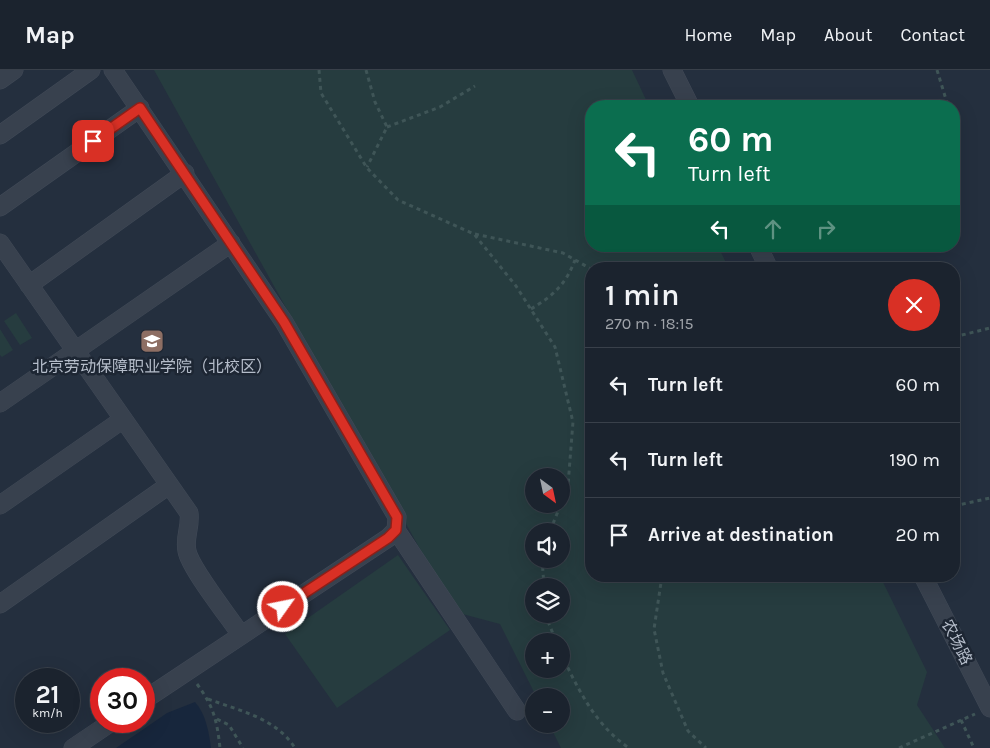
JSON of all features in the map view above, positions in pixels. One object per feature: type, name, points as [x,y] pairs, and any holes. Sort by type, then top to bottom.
[{"type":"street","points":[[0,80],[14,70]]},
{"type":"street","points":[[0,135],[91,70]]},
{"type":"street","points":[[113,70],[284,322],[386,496],[397,517],[396,530],[517,711]]},
{"type":"street","points":[[672,70],[687,100]]},
{"type":"street","points":[[0,208],[140,108]]},
{"type":"street","points":[[29,285],[185,174]]},
{"type":"street","points":[[0,404],[231,242]]},
{"type":"street","points":[[0,243],[122,420],[189,513],[190,523],[186,538],[188,558],[241,635]]},
{"type":"street","points":[[0,505],[122,420]]},
{"type":"street","points":[[0,604],[168,485]]},
{"type":"street","points":[[155,693],[388,538],[396,530]]},
{"type":"street","name":"农场路","points":[[926,582],[990,708]]},
{"type":"street","points":[[73,748],[95,733]]},
{"type":"path","points":[[319,70],[321,93],[367,168],[398,200],[474,234],[564,253],[585,266]]},
{"type":"path","points":[[366,70],[375,102],[387,127]]},
{"type":"path","points":[[937,70],[946,100]]},
{"type":"path","points":[[367,168],[387,127],[440,107],[475,86]]},
{"type":"path","points":[[474,234],[516,286],[555,346],[573,422],[569,468]]},
{"type":"path","points":[[531,309],[552,296],[570,274],[575,260]]},
{"type":"path","points":[[960,335],[990,328]]},
{"type":"path","points":[[960,505],[990,498]]},
{"type":"path","points":[[661,582],[654,629],[663,673],[688,731],[706,748]]},
{"type":"path","points":[[187,671],[208,699],[217,719],[220,748]]},
{"type":"path","points":[[570,672],[579,691],[615,739],[629,748]]},
{"type":"path","points":[[208,699],[276,726],[289,738],[295,748]]},
{"type":"path","points":[[899,748],[990,708]]},
{"type":"path","points":[[217,719],[229,725],[243,748]]},
{"type":"path","points":[[961,720],[974,748]]},
{"type":"green space","points":[[154,70],[632,70],[646,100],[585,100],[585,252],[721,252],[726,262],[585,262],[585,582],[883,582],[927,672],[917,705],[945,748],[561,748],[554,733],[570,733],[570,688],[532,688],[527,678],[570,678],[570,633],[525,633],[525,674],[500,624],[455,612]]},
{"type":"green space","points":[[16,313],[32,338],[20,345],[4,321]]},
{"type":"green space","points":[[0,329],[13,350],[2,357],[0,355]]},
{"type":"green space","points":[[398,555],[450,630],[337,708],[285,634]]},
{"type":"water","points":[[195,702],[204,718],[211,748],[116,748],[138,733],[155,733],[155,721],[167,713]]},
{"type":"place","name":"北京劳动保障职业学院（北校区）","points":[[152,341]]},
{"type":"route","points":[[93,141],[140,108],[284,322],[397,517],[396,530],[388,538],[283,607]]}]
